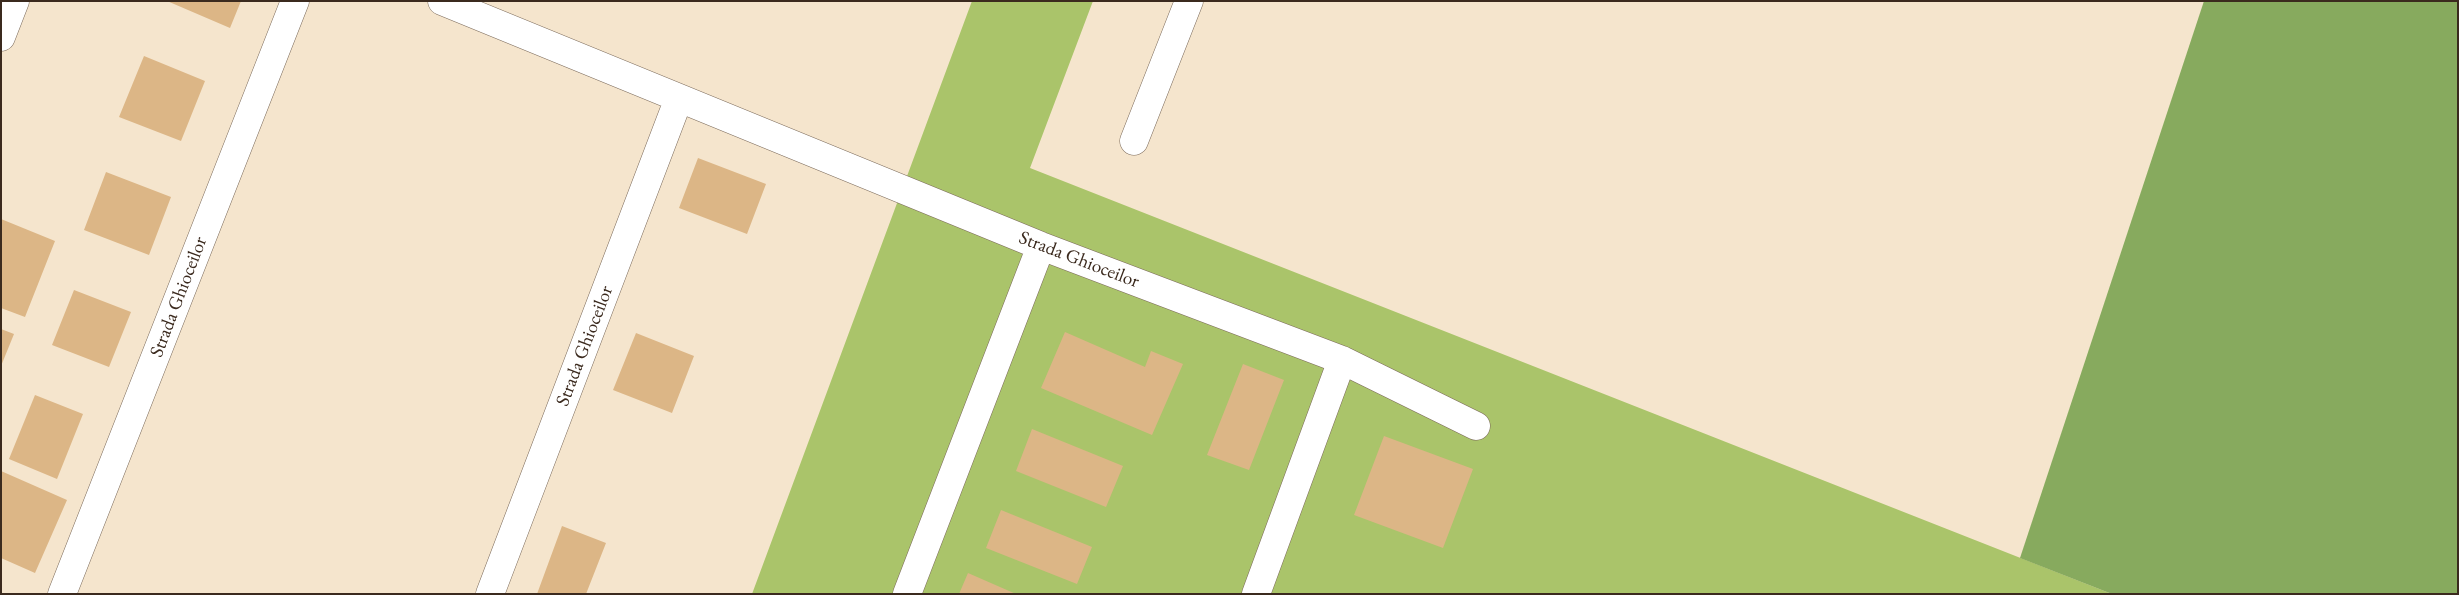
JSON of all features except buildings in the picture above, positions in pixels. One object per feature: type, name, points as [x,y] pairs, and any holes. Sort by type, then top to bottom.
[{"type":"street","points":[[1,37],[15,1]]},
{"type":"street","name":"Strada Ghioceilor","points":[[62,594],[295,1]]},
{"type":"street","name":"Strada Ghioceilor","points":[[442,1],[1041,246],[1342,360],[1476,426]]},
{"type":"street","points":[[1134,141],[1189,1]]},
{"type":"street","name":"Strada Ghioceilor","points":[[490,594],[679,98]]},
{"type":"street","points":[[907,594],[1041,246]]},
{"type":"street","points":[[1256,594],[1342,360]]},
{"type":"green space","points":[[972,1],[1093,1],[1030,168],[2112,594],[752,594]]},
{"type":"green space","points":[[2204,1],[2458,1],[2458,594],[2112,594],[2020,558]]}]
